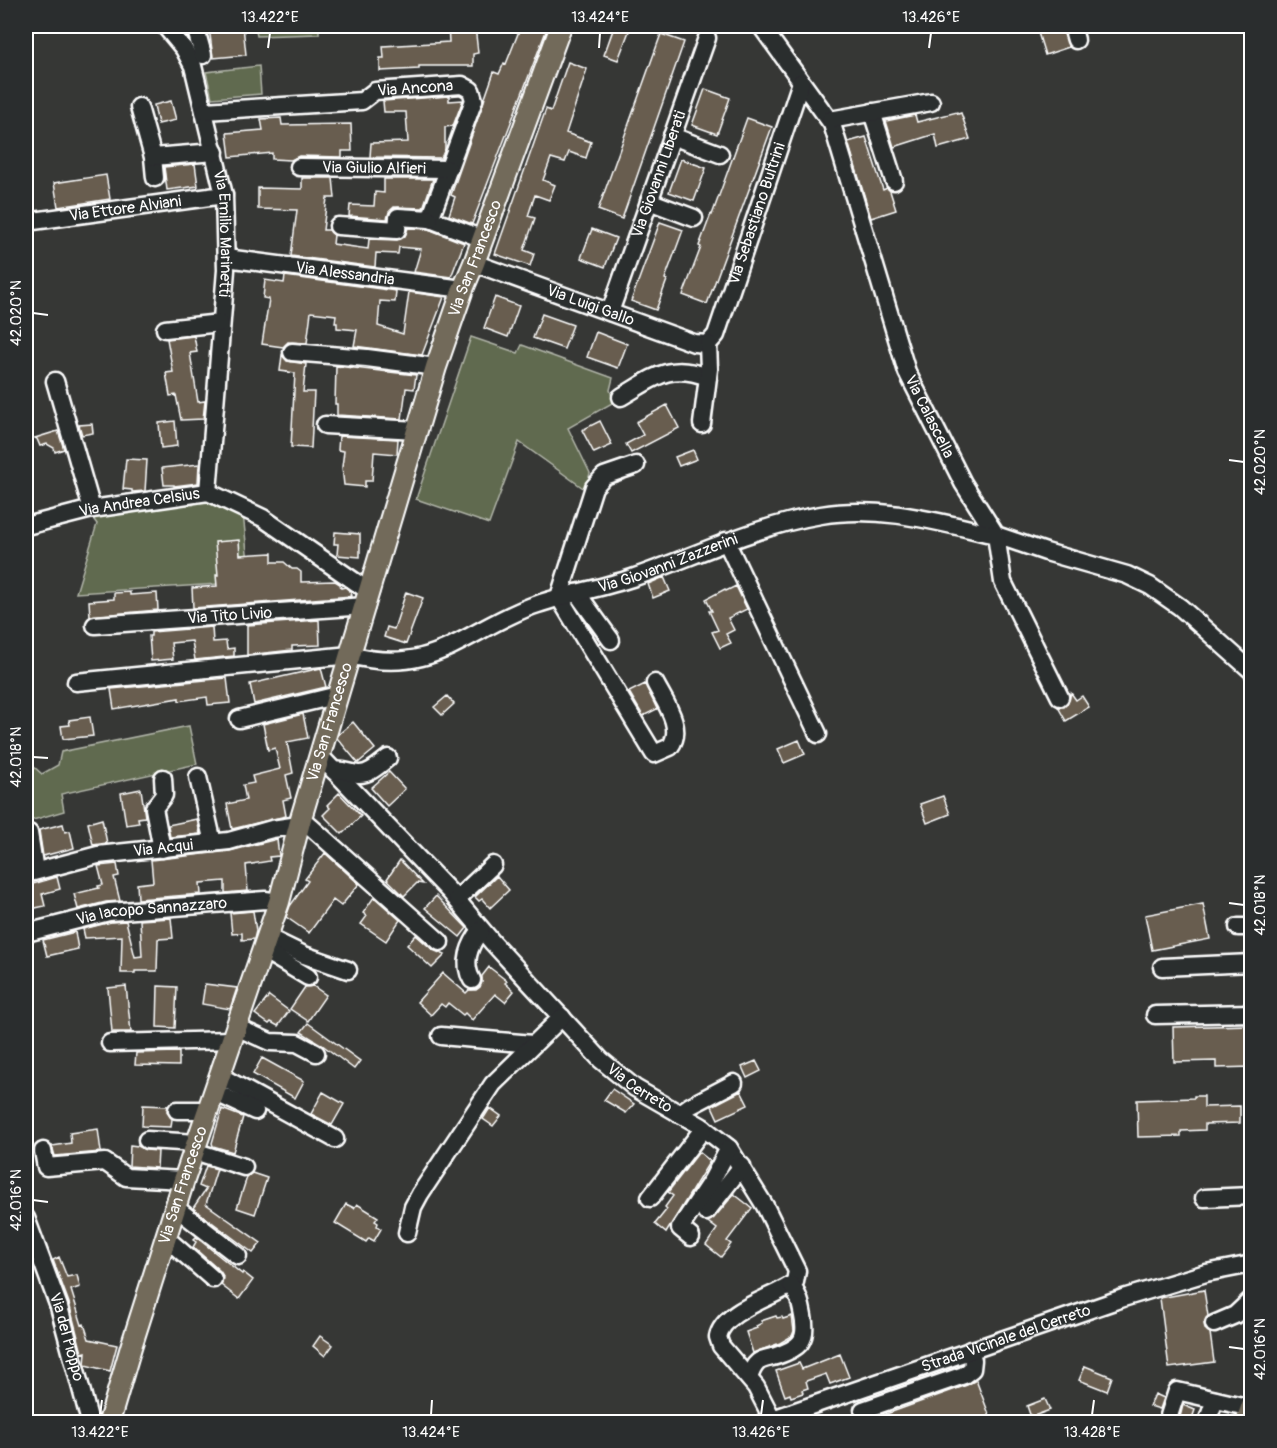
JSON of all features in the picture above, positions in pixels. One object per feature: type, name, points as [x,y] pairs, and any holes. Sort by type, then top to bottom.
[{"type":"main road","name":"Via San Francesco","points":[[109,1422],[184,1180],[279,902],[300,822],[436,368],[561,26]]},
{"type":"street","points":[[169,31],[195,26],[203,55]]},
{"type":"street","name":"Via Calascella","points":[[764,26],[801,82],[830,120],[907,372],[963,483],[996,535]]},
{"type":"street","name":"Via Emilio Marinetti","points":[[169,31],[184,49],[193,66],[224,195],[226,258],[208,492]]},
{"type":"street","name":"Via Giovanni Liberati","points":[[610,312],[707,38]]},
{"type":"street","name":"Via Sebastiano Bultrini","points":[[708,344],[716,335],[801,82]]},
{"type":"street","name":"Via Ancona","points":[[205,111],[362,101],[375,91],[462,85],[471,90],[474,100],[430,219]]},
{"type":"street","points":[[830,120],[931,102]]},
{"type":"street","points":[[139,107],[153,157],[155,178]]},
{"type":"street","points":[[873,112],[894,181]]},
{"type":"street","points":[[672,136],[720,154]]},
{"type":"street","points":[[153,157],[215,152]]},
{"type":"street","name":"Via Giulio Alfieri","points":[[299,167],[449,170]]},
{"type":"street","name":"Via Ettore Alviani","points":[[26,222],[224,195]]},
{"type":"street","points":[[649,201],[694,218]]},
{"type":"street","points":[[338,226],[397,230],[398,217],[430,219],[483,239]]},
{"type":"street","name":"Via Alessandria","points":[[226,258],[463,289]]},
{"type":"street","name":"Via Luigi Gallo","points":[[474,263],[694,343],[708,344]]},
{"type":"street","points":[[165,329],[220,323]]},
{"type":"street","points":[[702,424],[710,360],[708,344]]},
{"type":"street","points":[[292,352],[367,358],[436,368]]},
{"type":"street","points":[[621,397],[669,371],[688,370],[708,377]]},
{"type":"street","points":[[55,381],[92,509]]},
{"type":"street","points":[[325,425],[417,430]]},
{"type":"street","points":[[636,465],[604,476],[597,483],[559,597],[654,754],[670,747],[675,734],[672,716],[655,683]]},
{"type":"street","points":[[152,488],[170,489],[171,497]]},
{"type":"street","name":"Via Andrea Celsius","points":[[26,526],[92,509],[208,492],[263,518],[368,599]]},
{"type":"street","name":"Via Giovanni Zazzerini","points":[[350,655],[384,661],[427,657],[445,650],[522,609],[633,577],[726,541],[783,523],[823,515],[856,511],[904,516],[996,535]]},
{"type":"street","points":[[1060,697],[1002,582],[996,535],[1144,582],[1174,602],[1251,671]]},
{"type":"street","points":[[726,541],[818,734]]},
{"type":"street","points":[[578,593],[611,640]]},
{"type":"street","name":"Via Tito Livio","points":[[95,625],[368,599]]},
{"type":"street","points":[[76,682],[350,655]]},
{"type":"street","points":[[239,719],[338,696]]},
{"type":"street","name":"Via Cerreto","points":[[320,756],[457,899],[482,930],[616,1073],[642,1093],[704,1128],[729,1148],[765,1206],[796,1267],[797,1279],[791,1285]]},
{"type":"street","points":[[334,771],[344,770],[362,774],[388,758]]},
{"type":"street","points":[[198,777],[213,843]]},
{"type":"street","points":[[162,849],[154,808],[164,795],[163,778]]},
{"type":"street","points":[[300,822],[440,942]]},
{"type":"street","name":"Via Acqui","points":[[30,873],[98,855],[229,841],[300,822]]},
{"type":"street","points":[[28,833],[30,873]]},
{"type":"street","points":[[457,899],[493,865]]},
{"type":"street","name":"Via Iacopo Sannazzaro","points":[[26,933],[109,912],[265,900],[279,902]]},
{"type":"street","points":[[472,980],[468,971],[468,955],[471,944],[482,930]]},
{"type":"street","points":[[265,944],[348,970]]},
{"type":"street","points":[[265,944],[308,977]]},
{"type":"street","points":[[1162,967],[1251,963]]},
{"type":"street","points":[[1155,1015],[1251,1014]]},
{"type":"street","points":[[407,1233],[413,1207],[429,1179],[493,1084],[562,1017]]},
{"type":"street","points":[[110,1043],[234,1034],[276,1044],[297,1043],[316,1053]]},
{"type":"street","points":[[441,1035],[533,1044]]},
{"type":"street","points":[[679,1114],[734,1083]]},
{"type":"street","points":[[217,1084],[255,1111]]},
{"type":"street","points":[[217,1084],[335,1139]]},
{"type":"street","points":[[177,1110],[208,1110]]},
{"type":"street","points":[[650,1198],[704,1128]]},
{"type":"street","points":[[147,1140],[196,1147],[244,1167]]},
{"type":"street","points":[[691,1237],[680,1228],[712,1180],[729,1148]]},
{"type":"street","points":[[44,1151],[46,1167],[105,1162],[126,1177],[184,1180]]},
{"type":"street","points":[[706,1212],[742,1166]]},
{"type":"street","points":[[1204,1198],[1251,1196]]},
{"type":"street","points":[[176,1208],[238,1256]]},
{"type":"street","name":"Via del Pioppo","points":[[26,1218],[59,1307],[90,1422]]},
{"type":"street","points":[[166,1238],[213,1279]]},
{"type":"street","name":"Strada Vicinale del Cerreto","points":[[775,1421],[970,1350],[1152,1289],[1213,1271],[1251,1264]]},
{"type":"street","points":[[749,1378],[753,1368],[760,1361],[785,1352],[800,1344],[804,1339],[806,1329],[800,1300],[791,1285],[751,1305],[721,1328],[718,1337],[721,1346],[759,1391],[775,1421]]},
{"type":"street","points":[[1214,1324],[1235,1315],[1251,1299]]},
{"type":"street","points":[[863,1410],[964,1375],[972,1369],[973,1360],[970,1350]]},
{"type":"street","points":[[1167,1422],[1177,1391],[1215,1400],[1249,1412]]},
{"type":"street","points":[[1207,1422],[1215,1400]]},
{"type":"green space","points":[[255,26],[319,26],[319,34],[257,36]]},
{"type":"green space","points":[[259,66],[261,94],[212,98],[206,72]]},
{"type":"green space","points":[[471,337],[518,353],[522,345],[613,378],[610,390],[614,402],[568,428],[590,473],[586,490],[519,442],[489,524],[416,499]]},
{"type":"green space","points":[[197,501],[230,506],[243,513],[250,582],[76,593],[97,524],[89,513],[181,503],[193,505]]},
{"type":"green space","points":[[189,726],[197,764],[61,794],[64,811],[26,822],[26,767],[33,766],[42,774],[58,765],[61,752]]},
{"type":"building","points":[[243,26],[246,55],[213,58],[209,27]]},
{"type":"building","points":[[448,26],[475,26],[478,53],[473,54],[473,66],[419,66],[419,69],[380,71],[380,58],[384,58],[383,46],[449,42]]},
{"type":"building","points":[[521,26],[548,26],[472,224],[449,215],[455,197],[451,195],[494,72],[499,74],[504,63],[506,64]]},
{"type":"building","points":[[631,26],[618,60],[604,55],[614,27]]},
{"type":"building","points":[[1036,26],[1061,26],[1069,47],[1045,55]]},
{"type":"building","points":[[661,34],[684,42],[622,219],[598,210]]},
{"type":"building","points":[[568,62],[587,69],[566,133],[591,142],[586,158],[569,152],[565,162],[551,158],[543,180],[555,185],[549,200],[535,195],[528,216],[535,218],[524,250],[534,254],[530,266],[495,254],[546,109],[551,111]]},
{"type":"building","points":[[705,89],[730,98],[717,134],[692,125]]},
{"type":"building","points":[[449,96],[449,101],[463,100],[453,126],[445,127],[445,149],[441,158],[370,157],[371,143],[408,142],[406,112],[384,112],[383,101]]},
{"type":"building","points":[[171,101],[176,120],[158,124],[154,105]]},
{"type":"building","points":[[961,113],[970,139],[938,148],[935,134],[894,147],[886,121],[915,115],[917,122]]},
{"type":"building","points":[[281,118],[282,125],[351,124],[352,151],[342,151],[342,157],[299,156],[291,160],[272,159],[272,153],[230,157],[227,133],[263,130],[261,119]]},
{"type":"building","points":[[747,118],[772,127],[707,304],[683,295]]},
{"type":"building","points":[[866,137],[883,190],[887,188],[890,191],[896,210],[871,218],[848,142]]},
{"type":"building","points":[[681,159],[706,168],[694,201],[669,192]]},
{"type":"building","points":[[195,164],[198,186],[167,190],[164,167]]},
{"type":"building","points":[[106,175],[110,199],[58,207],[54,183]]},
{"type":"building","points":[[302,178],[333,178],[335,198],[327,198],[323,230],[329,230],[334,235],[333,244],[368,249],[369,239],[397,240],[405,236],[408,228],[428,229],[464,243],[451,277],[414,272],[421,249],[399,247],[398,254],[376,253],[375,267],[291,256],[297,210],[258,209],[258,188],[302,189]]},
{"type":"building","points":[[384,179],[433,179],[423,208],[394,207],[387,219],[349,216],[350,205],[374,206],[375,192],[384,193]]},
{"type":"building","points":[[660,222],[683,230],[656,310],[631,301]]},
{"type":"building","points":[[592,229],[616,238],[605,267],[581,258]]},
{"type":"building","points":[[285,276],[396,291],[395,302],[380,301],[378,326],[403,334],[409,292],[444,297],[422,355],[354,346],[357,330],[337,328],[336,315],[311,312],[307,343],[288,342],[283,347],[262,344],[269,299],[263,298],[265,280],[284,283]]},
{"type":"building","points":[[495,297],[519,306],[508,337],[484,328]]},
{"type":"building","points":[[542,314],[573,325],[564,349],[533,338]]},
{"type":"building","points":[[596,332],[627,344],[618,368],[587,357]]},
{"type":"building","points":[[194,336],[197,352],[190,353],[198,402],[205,401],[203,419],[181,420],[176,395],[170,396],[166,373],[173,372],[167,339]]},
{"type":"building","points":[[282,355],[287,361],[306,364],[303,392],[314,392],[311,448],[291,447],[295,373],[280,371]]},
{"type":"building","points":[[336,366],[416,375],[414,389],[406,388],[402,419],[337,415]]},
{"type":"building","points":[[667,405],[679,428],[631,453],[626,444],[643,435],[636,422]]},
{"type":"building","points":[[175,421],[177,446],[161,448],[159,423]]},
{"type":"building","points":[[600,421],[612,445],[594,453],[582,430]]},
{"type":"building","points":[[92,424],[93,433],[82,435],[79,425]]},
{"type":"building","points":[[58,431],[64,449],[55,452],[54,448],[47,444],[40,446],[35,438]]},
{"type":"building","points":[[339,436],[398,439],[397,454],[374,452],[372,481],[365,481],[365,487],[344,485],[342,467],[344,451],[338,450]]},
{"type":"building","points":[[693,450],[697,459],[679,466],[675,457]]},
{"type":"building","points":[[126,459],[147,460],[145,491],[132,492],[132,490],[123,489]]},
{"type":"building","points":[[199,464],[198,483],[164,485],[162,468]]},
{"type":"building","points":[[335,532],[360,534],[360,557],[337,555],[338,544],[334,544]]},
{"type":"building","points":[[239,540],[240,555],[272,553],[272,562],[284,562],[292,569],[301,572],[301,582],[335,581],[340,584],[341,588],[345,587],[351,592],[352,596],[193,608],[192,588],[217,586],[215,542]]},
{"type":"building","points":[[664,577],[670,591],[653,598],[648,584]]},
{"type":"building","points":[[736,586],[747,609],[728,618],[734,630],[726,634],[731,643],[720,648],[712,632],[718,630],[706,599]]},
{"type":"building","points":[[130,592],[130,595],[157,593],[158,610],[90,616],[89,601],[114,599],[114,593]]},
{"type":"building","points":[[406,592],[423,598],[406,644],[384,637],[387,627],[394,629]]},
{"type":"building","points":[[319,620],[320,645],[292,646],[292,650],[247,655],[247,625]]},
{"type":"building","points":[[212,627],[213,642],[226,641],[227,649],[234,648],[234,656],[195,660],[192,641],[171,643],[173,659],[151,661],[149,636],[151,632]]},
{"type":"building","points":[[321,668],[326,687],[254,704],[250,684]]},
{"type":"building","points":[[227,678],[230,703],[208,705],[207,697],[179,701],[179,698],[114,709],[111,689]]},
{"type":"building","points":[[645,684],[657,709],[643,716],[629,692]]},
{"type":"building","points":[[1071,693],[1076,700],[1082,696],[1089,707],[1066,721],[1058,707],[1064,707],[1068,703]]},
{"type":"building","points":[[447,696],[454,704],[442,715],[434,707]]},
{"type":"building","points":[[303,714],[308,738],[287,742],[293,773],[286,775],[291,798],[283,800],[286,816],[232,829],[227,804],[246,800],[243,785],[254,783],[252,776],[280,769],[275,748],[268,750],[263,724]]},
{"type":"building","points":[[90,717],[93,736],[63,739],[61,726],[70,725],[69,720]]},
{"type":"building","points":[[353,722],[375,749],[358,763],[337,738]]},
{"type":"building","points":[[799,740],[805,754],[784,763],[778,749]]},
{"type":"building","points":[[389,772],[405,789],[387,806],[371,788]]},
{"type":"building","points":[[141,789],[145,817],[138,818],[139,823],[126,825],[121,793]]},
{"type":"building","points":[[339,793],[361,816],[342,834],[323,815],[330,808],[327,805]]},
{"type":"building","points":[[943,796],[950,814],[927,823],[920,804]]},
{"type":"building","points":[[102,819],[107,843],[93,845],[88,823]]},
{"type":"building","points":[[197,819],[200,834],[170,837],[168,825]]},
{"type":"building","points":[[63,824],[65,832],[70,831],[74,848],[43,856],[39,830]]},
{"type":"building","points":[[277,839],[279,856],[269,857],[270,861],[246,865],[248,891],[225,893],[225,881],[200,883],[201,894],[138,899],[137,884],[153,882],[151,860],[230,851]]},
{"type":"building","points":[[325,853],[359,884],[341,906],[333,900],[309,933],[286,917],[290,906],[308,881],[305,879]]},
{"type":"building","points":[[400,860],[423,884],[417,883],[404,896],[387,879]]},
{"type":"building","points":[[117,864],[119,876],[114,877],[120,901],[78,909],[74,894],[103,885],[98,866]]},
{"type":"building","points":[[497,876],[509,890],[490,908],[482,899],[479,901],[475,897]]},
{"type":"building","points":[[57,877],[60,889],[42,894],[45,906],[26,910],[26,886]]},
{"type":"building","points":[[436,896],[467,928],[460,937],[425,908]]},
{"type":"building","points":[[374,897],[400,920],[386,941],[361,924],[367,916],[363,913]]},
{"type":"building","points":[[1203,904],[1210,939],[1152,950],[1145,915]]},
{"type":"building","points":[[253,911],[256,931],[254,939],[242,940],[242,933],[232,934],[230,913]]},
{"type":"building","points":[[171,918],[173,938],[158,939],[157,971],[121,973],[122,936],[85,938],[83,929],[126,921],[135,957],[142,956],[140,920]]},
{"type":"building","points":[[75,932],[78,949],[47,956],[43,940]]},
{"type":"building","points":[[416,935],[433,950],[445,955],[432,968],[407,945]]},
{"type":"building","points":[[489,967],[507,981],[505,983],[514,991],[505,1002],[495,994],[472,1020],[448,1003],[445,1007],[441,1004],[431,1015],[417,1002],[443,973],[466,993],[469,990],[476,990],[480,987],[482,976]]},
{"type":"building","points":[[205,984],[237,988],[230,1009],[202,1004]]},
{"type":"building","points":[[126,986],[131,1032],[112,1032],[108,988]]},
{"type":"building","points":[[158,986],[177,987],[175,1028],[157,1027]]},
{"type":"building","points":[[313,986],[326,995],[308,1021],[290,1009],[305,987]]},
{"type":"building","points":[[269,996],[289,1011],[278,1026],[271,1022],[269,1024],[255,1014]]},
{"type":"building","points":[[308,1023],[360,1061],[354,1069],[301,1032]]},
{"type":"building","points":[[1251,1025],[1251,1067],[1216,1068],[1216,1061],[1174,1062],[1173,1027]]},
{"type":"building","points":[[179,1052],[179,1066],[135,1065],[136,1053]]},
{"type":"building","points":[[262,1058],[304,1081],[295,1098],[253,1074]]},
{"type":"building","points":[[756,1061],[761,1071],[747,1078],[742,1067]]},
{"type":"building","points":[[612,1089],[634,1104],[626,1113],[604,1100]]},
{"type":"building","points":[[741,1091],[748,1105],[718,1119],[712,1106]]},
{"type":"building","points":[[323,1092],[344,1104],[332,1125],[311,1114]]},
{"type":"building","points":[[1194,1096],[1204,1096],[1204,1107],[1240,1106],[1240,1123],[1205,1124],[1205,1130],[1181,1131],[1181,1136],[1138,1137],[1137,1100],[1194,1098]]},
{"type":"building","points":[[143,1105],[168,1106],[167,1111],[172,1119],[171,1127],[142,1126]]},
{"type":"building","points":[[490,1108],[501,1116],[493,1126],[483,1119]]},
{"type":"building","points":[[222,1109],[243,1117],[233,1152],[213,1146],[212,1143]]},
{"type":"building","points":[[98,1129],[101,1152],[55,1156],[52,1146],[71,1143],[70,1133]]},
{"type":"building","points":[[130,1145],[158,1151],[157,1168],[129,1166]]},
{"type":"building","points":[[699,1152],[710,1161],[666,1233],[655,1224],[667,1209],[665,1207],[673,1196],[668,1192]]},
{"type":"building","points":[[206,1166],[217,1169],[206,1204],[261,1243],[253,1253],[193,1208],[206,1189],[199,1186]]},
{"type":"building","points":[[252,1173],[267,1178],[255,1214],[237,1208],[247,1177]]},
{"type":"building","points":[[734,1194],[752,1208],[727,1241],[731,1244],[721,1257],[706,1245],[717,1229],[708,1222]]},
{"type":"building","points":[[346,1204],[354,1208],[357,1204],[378,1217],[375,1221],[381,1229],[374,1241],[369,1238],[366,1242],[335,1223]]},
{"type":"building","points":[[196,1237],[242,1274],[243,1272],[253,1280],[239,1299],[221,1285],[223,1276],[220,1271],[193,1247],[196,1242],[193,1240]]},
{"type":"building","points":[[59,1257],[67,1277],[77,1275],[80,1287],[71,1290],[89,1339],[117,1345],[110,1371],[85,1365],[86,1352],[82,1353],[69,1303],[53,1260]]},
{"type":"building","points":[[1204,1290],[1208,1316],[1204,1323],[1205,1329],[1210,1333],[1214,1362],[1169,1368],[1160,1298]]},
{"type":"building","points":[[776,1316],[783,1319],[792,1316],[794,1331],[792,1336],[753,1353],[746,1332],[757,1328],[756,1326],[762,1323],[761,1321]]},
{"type":"building","points":[[320,1336],[333,1345],[325,1356],[313,1346]]},
{"type":"building","points":[[840,1354],[849,1377],[830,1384],[826,1374],[806,1381],[808,1388],[802,1390],[803,1393],[791,1397],[790,1394],[785,1396],[776,1371],[799,1363],[802,1369]]},
{"type":"building","points":[[1085,1366],[1112,1377],[1107,1391],[1079,1380]]},
{"type":"building","points":[[976,1380],[992,1422],[864,1422],[967,1385]]},
{"type":"building","points":[[1155,1394],[1164,1398],[1160,1409],[1150,1406]]},
{"type":"building","points":[[1045,1399],[1050,1410],[1031,1417],[1027,1406]]},
{"type":"building","points":[[1183,1405],[1195,1410],[1191,1421],[1180,1417]]}]
